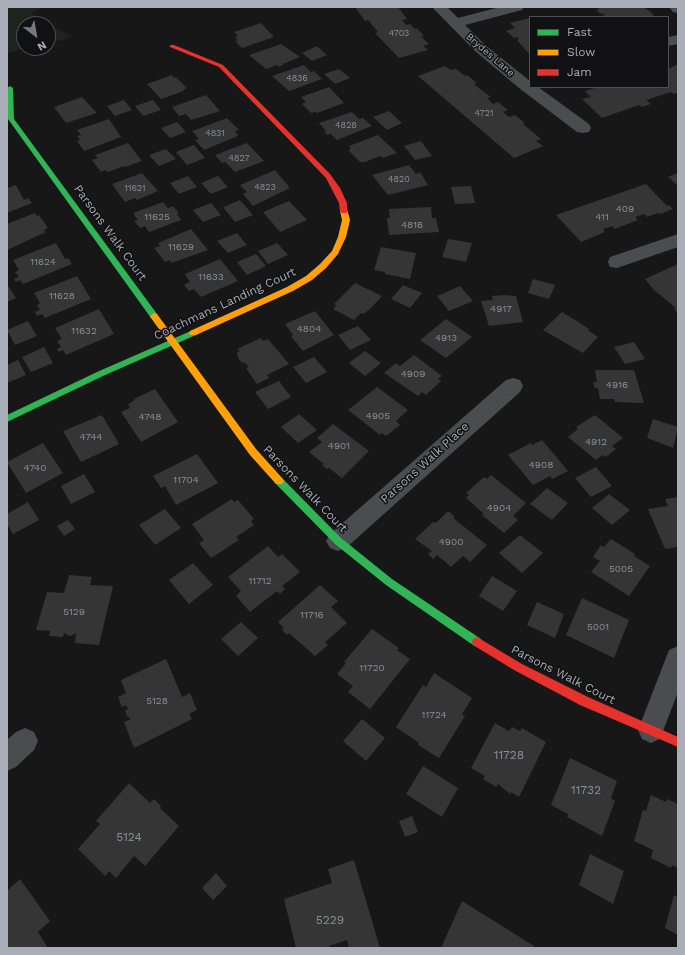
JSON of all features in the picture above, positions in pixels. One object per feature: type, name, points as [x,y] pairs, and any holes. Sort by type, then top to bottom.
[{"type":"street","name":"Brydes Lane","points":[[439,7],[480,48],[527,84]]},
{"type":"street","points":[[455,23],[517,7]]},
{"type":"street","name":"Coachmans Landing Court","points":[[7,419],[173,341],[290,289],[309,278],[323,266],[335,252],[342,236],[346,220],[343,203],[328,176],[221,66],[172,46]]},
{"type":"street","name":"Parsons Walk Court","points":[[10,88],[11,119],[253,452],[288,492],[338,541],[389,582],[457,630],[518,667],[584,701],[678,742]]},
{"type":"street","name":"Brydes Lane","points":[[532,88],[583,128]]},
{"type":"street","points":[[617,262],[678,240]]},
{"type":"street","name":"Parsons Walk Place","points":[[338,541],[513,386]]},
{"type":"street","points":[[651,730],[678,658]]},
{"type":"shaded area","points":[[7,7],[43,7],[31,13],[36,16],[16,16],[16,51],[7,53]]},
{"type":"shaded area","points":[[56,27],[73,37],[56,41]]},
{"type":"building","points":[[355,7],[398,7],[407,19],[402,20],[406,25],[410,24],[415,29],[417,28],[424,36],[421,36],[429,44],[423,46],[428,50],[399,58],[375,33],[378,32],[368,20],[365,21]]},
{"type":"building","points":[[597,7],[644,7],[654,15],[604,16],[603,15],[606,13],[601,14],[596,10],[599,9]]},
{"type":"building","points":[[529,18],[529,54],[517,40],[519,40],[517,37],[514,38],[506,31],[515,28],[510,23]]},
{"type":"building","points":[[261,23],[274,37],[242,48],[235,41],[238,41],[235,37],[238,36],[234,32]]},
{"type":"building","points":[[281,44],[300,57],[283,64],[281,62],[283,65],[279,67],[277,65],[266,69],[249,55]]},
{"type":"building","points":[[317,46],[327,55],[312,61],[302,53]]},
{"type":"building","points":[[678,64],[678,93],[674,94],[671,92],[646,100],[651,104],[642,107],[639,105],[602,118],[582,99],[591,97],[585,91],[595,88],[669,88],[669,68]]},
{"type":"building","points":[[304,65],[311,72],[314,71],[322,79],[289,91],[272,76]]},
{"type":"building","points":[[445,66],[451,70],[456,69],[477,83],[474,84],[491,97],[487,98],[493,104],[498,102],[508,110],[503,112],[509,117],[515,115],[525,123],[523,124],[541,139],[536,141],[543,146],[514,158],[418,76]]},
{"type":"building","points":[[339,69],[350,78],[335,84],[324,74]]},
{"type":"building","points":[[172,75],[187,88],[183,90],[184,91],[161,99],[147,84]]},
{"type":"building","points":[[329,87],[344,103],[317,113],[311,113],[302,104],[306,102],[301,97]]},
{"type":"building","points":[[206,95],[220,111],[191,120],[186,114],[179,116],[172,107]]},
{"type":"building","points":[[82,97],[97,113],[66,123],[54,107]]},
{"type":"building","points":[[124,100],[132,110],[115,116],[107,106]]},
{"type":"building","points":[[153,100],[161,110],[143,116],[135,106]]},
{"type":"building","points":[[389,111],[402,123],[387,130],[373,117]]},
{"type":"building","points":[[352,112],[359,119],[363,118],[372,126],[337,140],[331,134],[327,135],[324,131],[326,131],[319,123]]},
{"type":"building","points":[[227,118],[239,130],[235,131],[238,136],[204,150],[195,140],[199,139],[192,131]]},
{"type":"building","points":[[109,119],[121,137],[84,151],[77,141],[80,140],[77,136],[81,135],[77,130]]},
{"type":"building","points":[[177,122],[186,132],[170,138],[161,128]]},
{"type":"building","points":[[378,135],[397,153],[383,158],[380,156],[365,162],[360,162],[348,150],[351,149],[349,146]]},
{"type":"building","points":[[421,141],[432,156],[415,160],[404,146]]},
{"type":"building","points":[[128,143],[142,161],[108,172],[106,170],[101,172],[92,160],[98,158],[95,155]]},
{"type":"building","points":[[247,143],[264,161],[235,172],[225,162],[222,163],[215,155]]},
{"type":"building","points":[[194,145],[205,158],[187,165],[176,152]]},
{"type":"building","points":[[166,149],[176,159],[159,166],[149,155]]},
{"type":"building","points":[[409,165],[416,174],[420,172],[428,185],[388,195],[372,175]]},
{"type":"building","points":[[275,170],[290,188],[253,206],[243,194],[247,192],[240,185]]},
{"type":"building","points":[[142,173],[158,191],[137,200],[135,198],[125,202],[112,184]]},
{"type":"building","points":[[678,173],[678,186],[668,177]]},
{"type":"building","points":[[188,176],[197,187],[179,194],[170,183]]},
{"type":"building","points":[[218,176],[228,187],[211,194],[201,183]]},
{"type":"building","points":[[646,184],[667,206],[669,205],[673,209],[647,217],[645,214],[635,217],[638,220],[615,229],[612,226],[603,229],[605,232],[581,242],[556,215]]},
{"type":"building","points":[[16,185],[24,200],[28,198],[32,203],[7,213],[7,188]]},
{"type":"building","points":[[471,186],[475,203],[455,204],[451,187]]},
{"type":"building","points":[[240,200],[253,215],[235,222],[223,207]]},
{"type":"building","points":[[289,201],[307,220],[280,232],[263,212]]},
{"type":"building","points":[[163,202],[168,208],[173,206],[179,213],[177,214],[181,220],[149,232],[145,226],[140,228],[134,221],[138,220],[133,213]]},
{"type":"building","points":[[211,203],[221,215],[203,222],[193,210]]},
{"type":"building","points":[[431,207],[432,218],[436,218],[439,232],[389,235],[387,218],[390,218],[389,209]]},
{"type":"building","points":[[35,213],[37,216],[39,215],[48,228],[44,230],[46,232],[7,250],[7,224]]},
{"type":"building","points":[[191,229],[208,250],[171,263],[170,260],[165,262],[154,248],[160,246],[158,243]]},
{"type":"building","points":[[237,233],[247,245],[228,253],[217,241]]},
{"type":"building","points":[[448,239],[472,243],[466,262],[442,257]]},
{"type":"building","points":[[56,243],[65,259],[68,258],[72,264],[23,284],[20,280],[16,282],[14,279],[19,277],[15,272],[19,270],[13,260]]},
{"type":"building","points":[[277,243],[288,255],[268,264],[258,251]]},
{"type":"building","points":[[381,247],[416,253],[410,279],[385,274],[385,272],[374,270]]},
{"type":"building","points":[[256,254],[266,266],[247,275],[237,262]]},
{"type":"building","points":[[220,259],[238,281],[201,297],[194,289],[189,291],[184,285],[190,282],[185,274]]},
{"type":"building","points":[[678,264],[678,313],[674,309],[676,308],[654,290],[645,279]]},
{"type":"building","points":[[77,276],[91,299],[45,318],[42,314],[37,316],[35,312],[40,310],[37,305],[40,303],[34,293]]},
{"type":"building","points":[[533,279],[555,285],[549,299],[528,293]]},
{"type":"building","points":[[355,283],[382,296],[370,309],[363,314],[361,313],[354,320],[333,309],[336,306],[334,304]]},
{"type":"building","points":[[7,284],[16,298],[7,302]]},
{"type":"building","points":[[403,285],[422,293],[410,308],[391,299]]},
{"type":"building","points":[[460,286],[473,301],[449,311],[437,296]]},
{"type":"building","points":[[492,296],[516,296],[523,322],[489,326],[481,301],[493,300]]},
{"type":"building","points":[[99,309],[114,334],[66,355],[63,350],[59,352],[57,349],[61,347],[57,341],[62,339],[55,328]]},
{"type":"building","points":[[315,311],[334,335],[303,351],[291,336],[293,335],[285,324]]},
{"type":"building","points":[[562,312],[589,329],[588,330],[598,337],[583,353],[543,330]]},
{"type":"building","points":[[446,319],[472,337],[446,358],[420,340]]},
{"type":"building","points":[[28,321],[37,336],[15,345],[7,330]]},
{"type":"building","points":[[358,326],[371,340],[350,350],[338,335]]},
{"type":"building","points":[[261,338],[263,341],[268,339],[289,364],[267,375],[269,378],[257,384],[246,368],[249,367],[238,358],[237,352],[240,351],[237,349]]},
{"type":"building","points":[[634,342],[645,359],[625,364],[614,347]]},
{"type":"building","points":[[44,347],[53,363],[31,372],[22,357]]},
{"type":"building","points":[[365,351],[381,363],[365,376],[349,363]]},
{"type":"building","points":[[414,355],[442,376],[438,379],[441,381],[426,395],[422,392],[418,396],[384,373],[396,363],[400,366]]},
{"type":"building","points":[[314,357],[327,372],[306,383],[293,367]]},
{"type":"building","points":[[18,360],[26,375],[7,383],[7,365]]},
{"type":"building","points":[[595,370],[634,370],[644,403],[615,402],[614,399],[600,399],[598,388],[595,388],[593,382],[597,382]]},
{"type":"building","points":[[279,381],[291,397],[268,409],[255,392]]},
{"type":"building","points":[[377,387],[408,410],[396,421],[400,425],[386,436],[382,433],[380,435],[348,410]]},
{"type":"building","points":[[155,389],[178,422],[141,442],[121,412],[130,408],[128,404],[135,400],[134,399]]},
{"type":"building","points":[[299,414],[317,430],[298,443],[281,427]]},
{"type":"building","points":[[102,415],[119,444],[81,462],[63,431]]},
{"type":"building","points":[[595,415],[623,438],[612,446],[616,449],[606,457],[602,455],[596,460],[568,437],[578,429],[576,427]]},
{"type":"building","points":[[653,419],[678,427],[673,448],[647,438]]},
{"type":"building","points":[[333,424],[369,451],[342,478],[329,468],[327,469],[322,465],[324,464],[309,452],[322,442],[317,438]]},
{"type":"building","points":[[542,440],[568,471],[552,479],[550,476],[533,485],[508,455],[531,443],[532,445]]},
{"type":"building","points":[[43,443],[63,473],[26,493],[7,462]]},
{"type":"building","points":[[197,454],[218,483],[176,505],[165,486],[161,488],[153,476]]},
{"type":"building","points":[[596,467],[612,486],[591,497],[575,478]]},
{"type":"building","points":[[84,474],[95,492],[71,504],[61,486]]},
{"type":"building","points":[[491,475],[526,503],[513,516],[518,520],[504,533],[482,515],[484,514],[466,498],[469,495],[466,493],[484,477],[487,479]]},
{"type":"building","points":[[547,488],[568,503],[552,520],[530,504]]},
{"type":"building","points":[[609,494],[630,510],[612,525],[592,508]]},
{"type":"building","points":[[678,497],[678,547],[665,549],[648,509],[668,506],[665,499]]},
{"type":"building","points":[[232,499],[234,502],[238,500],[254,519],[251,521],[254,525],[236,537],[239,540],[211,558],[199,543],[204,540],[192,524]]},
{"type":"building","points":[[28,502],[39,520],[13,534],[7,524],[7,514]]},
{"type":"building","points":[[165,509],[181,528],[155,545],[139,525]]},
{"type":"building","points":[[448,511],[455,517],[453,518],[487,545],[470,562],[463,556],[451,567],[437,555],[433,559],[428,554],[432,551],[415,539],[433,522],[436,523]]},
{"type":"building","points":[[68,520],[75,529],[64,536],[57,526]]},
{"type":"building","points":[[520,535],[543,553],[522,573],[499,553]]},
{"type":"building","points":[[611,539],[635,554],[634,556],[650,566],[629,596],[591,572],[600,561],[593,557],[601,545],[604,547]]},
{"type":"building","points":[[268,546],[278,557],[282,554],[300,572],[282,586],[285,589],[280,594],[277,591],[250,612],[236,596],[241,591],[228,577]]},
{"type":"building","points":[[193,563],[213,585],[189,604],[169,580]]},
{"type":"building","points":[[69,575],[92,577],[90,585],[113,586],[99,645],[75,643],[76,633],[71,636],[64,633],[63,637],[49,636],[50,631],[36,630],[47,592],[64,593]]},
{"type":"building","points":[[492,576],[517,591],[503,611],[479,596]]},
{"type":"building","points":[[320,585],[338,601],[331,607],[347,623],[325,642],[328,645],[315,656],[289,633],[287,635],[282,630],[284,628],[278,622]]},
{"type":"building","points":[[582,598],[629,620],[614,658],[566,635]]},
{"type":"building","points":[[537,602],[564,614],[555,638],[527,625]]},
{"type":"building","points":[[241,622],[258,638],[238,656],[221,639]]},
{"type":"building","points":[[372,629],[399,648],[397,650],[410,659],[370,709],[348,692],[353,686],[337,674],[346,663],[344,662]]},
{"type":"building","points":[[166,659],[182,697],[190,693],[197,710],[189,714],[192,719],[134,748],[124,722],[131,719],[127,716],[125,711],[128,709],[126,705],[122,707],[118,697],[126,693],[121,680]]},
{"type":"building","points":[[434,673],[472,698],[462,714],[465,716],[439,758],[418,745],[419,743],[396,727],[423,685],[426,687]]},
{"type":"building","points":[[362,719],[385,738],[366,761],[343,741]]},
{"type":"building","points":[[495,723],[509,731],[512,727],[520,731],[522,728],[546,742],[519,797],[511,792],[510,794],[498,784],[496,787],[483,779],[485,776],[471,768]]},
{"type":"building","points":[[570,758],[617,781],[611,798],[615,801],[602,836],[567,817],[568,814],[551,805]]},
{"type":"building","points":[[423,766],[458,788],[442,817],[406,794]]},
{"type":"building","points":[[129,783],[150,803],[154,799],[161,806],[160,808],[179,826],[145,866],[134,856],[116,878],[109,871],[105,876],[78,849],[100,824],[96,821]]},
{"type":"building","points":[[651,795],[666,802],[667,799],[678,804],[678,868],[672,865],[671,868],[651,858],[653,850],[634,841],[643,810],[646,811]]},
{"type":"building","points":[[412,816],[418,832],[405,837],[399,821]]},
{"type":"building","points":[[590,854],[624,871],[613,904],[579,885]]},
{"type":"building","points":[[354,860],[380,948],[349,948],[347,940],[329,946],[329,948],[296,948],[284,899],[332,883],[328,869]]},
{"type":"building","points":[[216,873],[227,886],[213,900],[202,888]]},
{"type":"building","points":[[20,879],[50,921],[38,932],[48,948],[7,948],[7,891]]},
{"type":"building","points":[[674,895],[678,897],[678,935],[665,928]]},
{"type":"building","points":[[462,901],[534,946],[533,948],[441,948]]},
{"type":"traffic: fast","points":[[10,88],[11,119],[154,316]]},
{"type":"traffic: fast","points":[[7,419],[100,374],[193,333]]},
{"type":"traffic: fast","points":[[279,481],[338,541],[365,563],[389,582],[477,642]]},
{"type":"traffic: slow","points":[[193,333],[290,289],[309,278],[323,266],[335,252],[342,237],[346,220],[344,211]]},
{"type":"traffic: slow","points":[[154,316],[253,452],[279,481]]},
{"type":"traffic: jam","points":[[172,46],[221,66],[328,176],[343,203],[344,211]]},
{"type":"traffic: jam","points":[[477,642],[518,667],[584,701],[678,742]]}]
